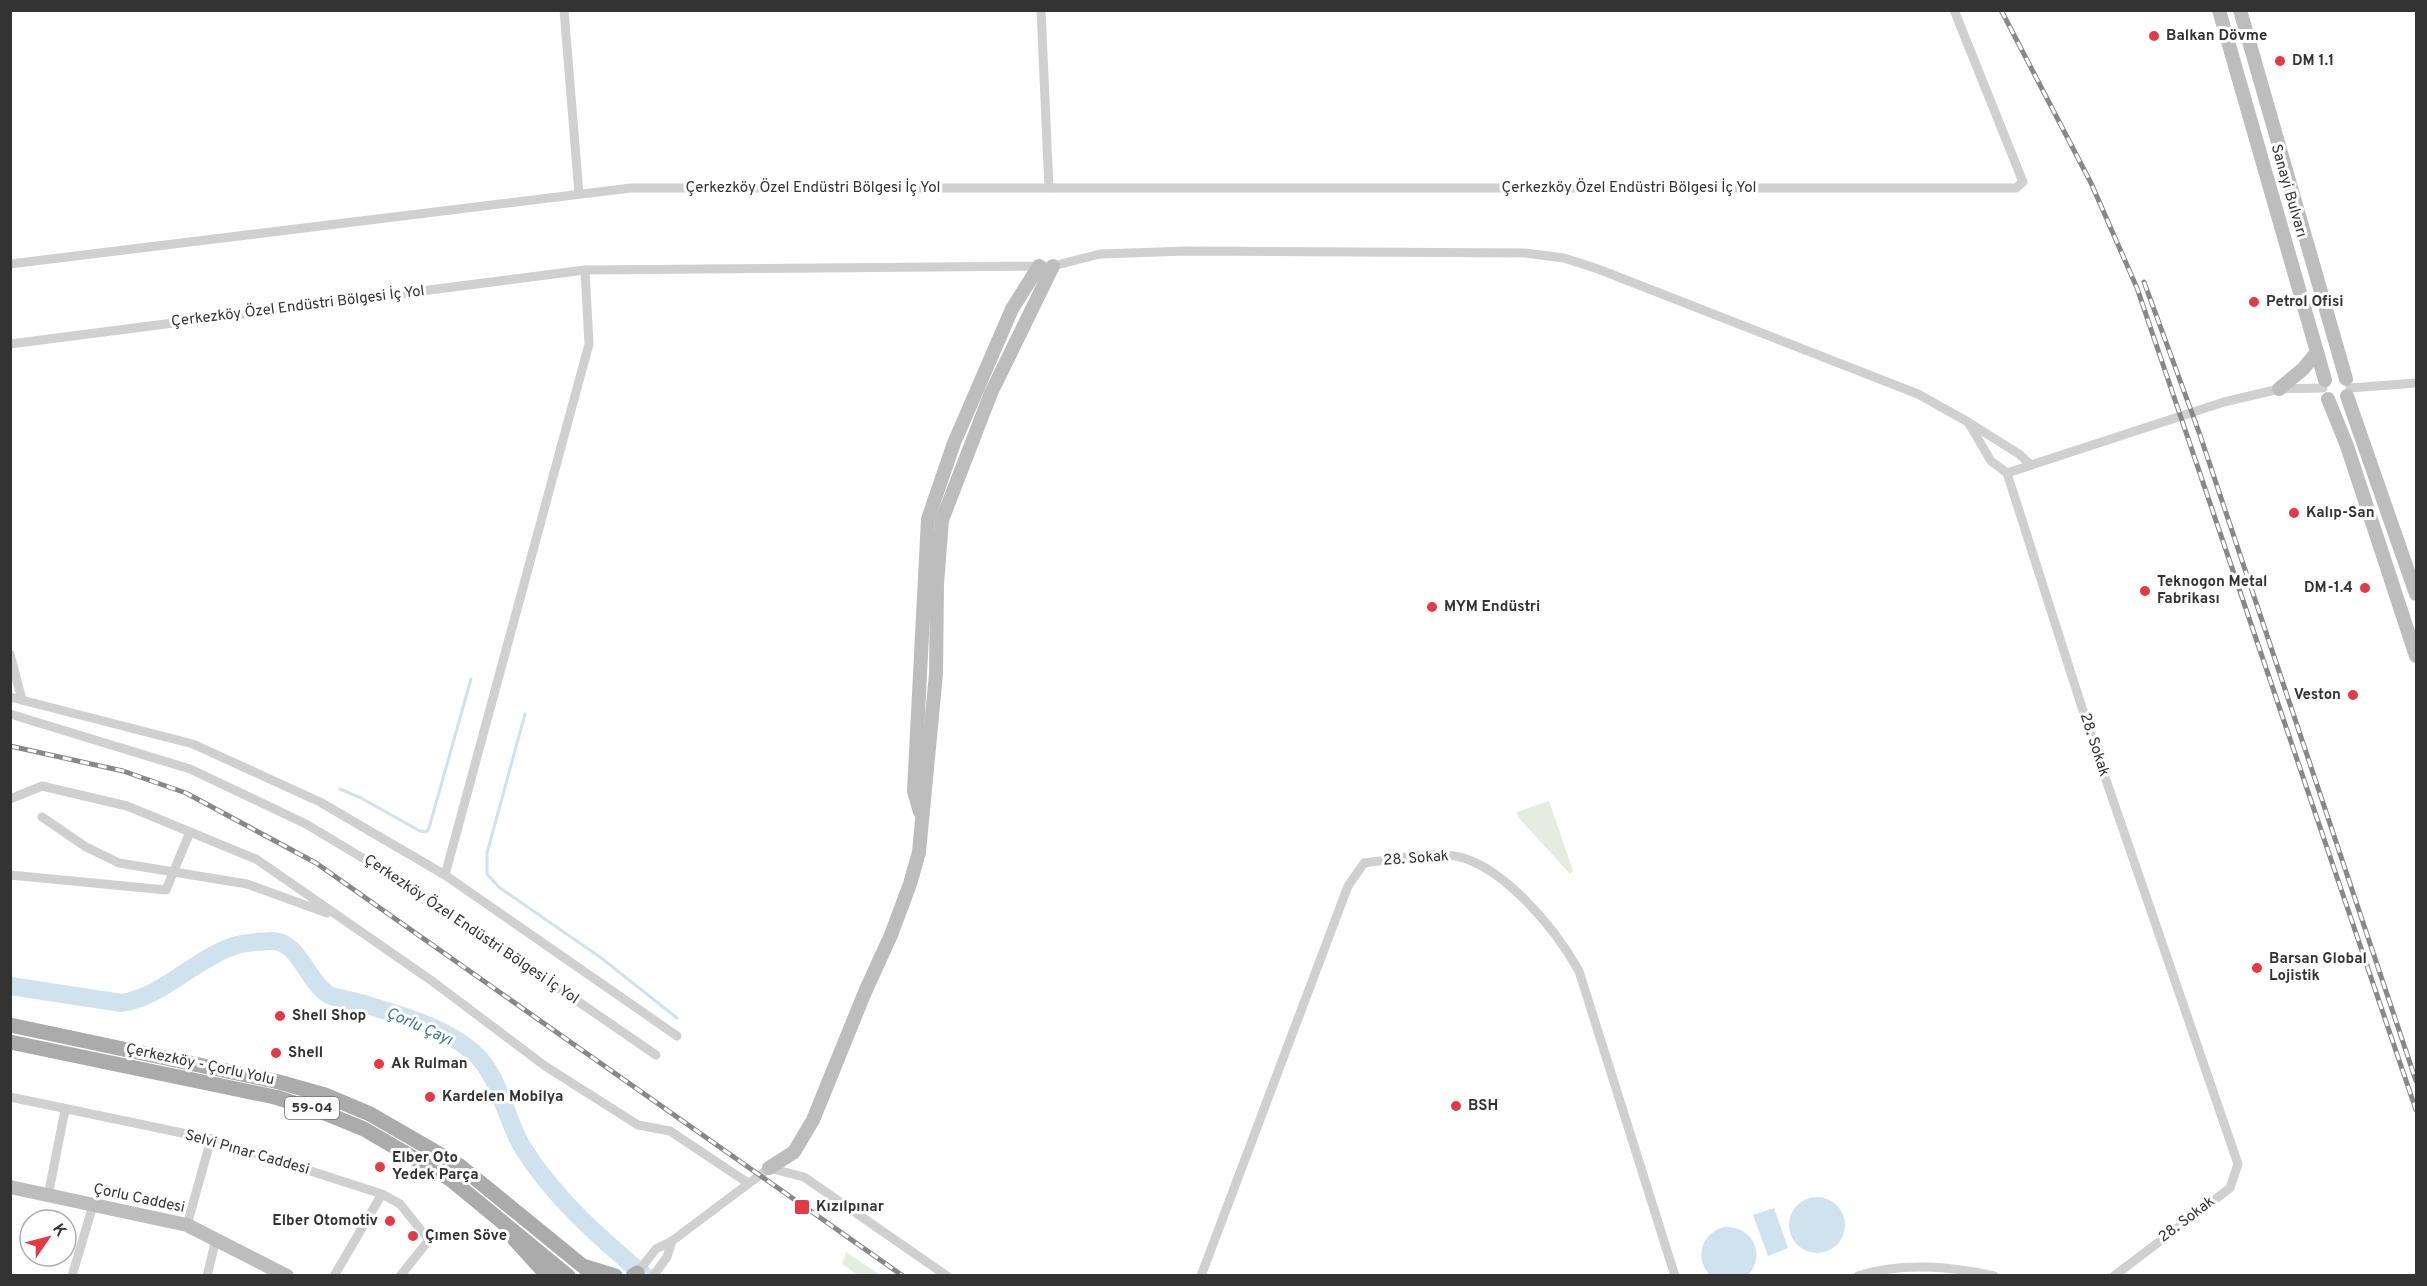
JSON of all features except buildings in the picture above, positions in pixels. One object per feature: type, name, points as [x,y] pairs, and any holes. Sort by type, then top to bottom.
[{"type":"main road","name":"Sanayi Bulvarı","points":[[2219,10],[2326,389],[2416,656]]},
{"type":"main road","name":"Sanayi Bulvarı","points":[[2241,10],[2348,388],[2416,594]]},
{"type":"main road","points":[[922,819],[914,791],[928,519],[954,443],[1012,309],[1039,266]]},
{"type":"main road","points":[[769,1168],[794,1152],[825,1092],[906,894],[920,852],[936,674],[937,584],[942,520],[991,393],[1053,266]]},
{"type":"main road","points":[[2279,389],[2303,369],[2317,352]]},
{"type":"main road","points":[[2338,375],[2348,388],[2336,402],[2326,389],[2338,375]]},
{"type":"main road","name":"Çerkezköy - Çorlu Yolu","points":[[10,1025],[279,1082],[326,1095],[412,1136],[460,1166],[589,1271]]},
{"type":"main road","name":"59-04","points":[[10,1042],[275,1097],[320,1111],[404,1150],[450,1179],[568,1275]]},
{"type":"main road","name":"Çorlu Caddesi","points":[[10,1187],[187,1225],[287,1275]]},
{"type":"main road","points":[[495,1214],[548,1275]]},
{"type":"main road","points":[[589,1271],[615,1275]]},
{"type":"street","points":[[564,10],[579,194]]},
{"type":"street","points":[[1041,10],[1048,188]]},
{"type":"street","name":"Çerkezköy Özel Endüstri Bölgesi İç Yol","points":[[10,264],[630,188],[2016,188],[2023,182],[1953,10]]},
{"type":"street","name":"Çerkezköy Özel Endüstri Bölgesi İç Yol","points":[[10,344],[585,270],[1053,266],[1100,254],[1187,251],[1525,253],[1564,258],[1631,281],[1918,394],[2019,454],[2031,465]]},
{"type":"street","name":"Çerkezköy Özel Endüstri Bölgesi İç Yol","points":[[446,875],[589,344],[585,270]]},
{"type":"street","points":[[2348,388],[2416,383]]},
{"type":"street","points":[[1968,422],[1990,461],[2007,473],[2224,402],[2279,389],[2326,389]]},
{"type":"street","name":"28. Sokak","points":[[2007,473],[2093,742],[2238,1164],[2230,1188],[2114,1275]]},
{"type":"street","points":[[10,654],[22,700]]},
{"type":"street","name":"Çerkezköy Özel Endüstri Bölgesi İç Yol","points":[[10,697],[193,744],[320,802],[446,875],[677,1036]]},
{"type":"street","name":"Çerkezköy Özel Endüstri Bölgesi İç Yol","points":[[10,714],[190,770],[306,824],[416,890],[656,1055]]},
{"type":"street","points":[[10,799],[42,786],[127,806],[256,859],[545,1066],[638,1125],[670,1131],[748,1184]]},
{"type":"street","points":[[42,817],[86,847],[119,863],[247,884],[341,918]]},
{"type":"street","points":[[10,875],[166,890],[190,832]]},
{"type":"street","name":"28. Sokak","points":[[1201,1275],[1348,886],[1364,863],[1448,855],[1468,860],[1496,875],[1532,905],[1566,948],[1579,971],[1675,1275]]},
{"type":"street","name":"Selvi Pınar Caddesi","points":[[10,1097],[211,1139],[382,1194],[400,1204],[429,1240],[400,1275]]},
{"type":"street","points":[[48,1196],[64,1110]]},
{"type":"street","points":[[187,1225],[211,1139]]},
{"type":"street","points":[[635,1275],[656,1249],[672,1241],[769,1168],[804,1177],[947,1275]]},
{"type":"street","points":[[334,1275],[382,1194]]},
{"type":"street","points":[[72,1275],[93,1205]]},
{"type":"street","points":[[207,1275],[216,1239]]},
{"type":"street","points":[[653,1275],[667,1257],[672,1241]]},
{"type":"street","points":[[1858,1275],[1878,1269],[1931,1267],[1994,1275]]},
{"type":"shaded area","points":[[1549,801],[1573,871],[1570,874],[1518,817],[1517,812]]},
{"type":"shaded area","points":[[846,1252],[880,1275],[858,1275],[842,1264]]},
{"type":"water","points":[[1817,1197],[1828,1199],[1837,1205],[1843,1214],[1845,1225],[1843,1236],[1837,1245],[1828,1251],[1817,1253],[1806,1251],[1797,1245],[1791,1236],[1789,1225],[1791,1214],[1797,1205],[1806,1199]]},
{"type":"water","points":[[1774,1208],[1788,1248],[1768,1256],[1753,1215]]},
{"type":"water","points":[[1724,1227],[1742,1231],[1754,1243],[1756,1259],[1748,1275],[1710,1275],[1705,1269],[1702,1262],[1702,1247],[1710,1235]]},
{"type":"waterway","points":[[340,789],[426,832],[471,679]]},
{"type":"waterway","points":[[525,714],[487,853],[487,874],[500,888],[600,957],[677,1018]]},
{"type":"waterway","name":"Çorlu Çayı","points":[[10,986],[122,1003],[151,993],[231,947],[256,942],[281,942],[296,954],[321,989],[329,995],[404,1016],[448,1035],[473,1052],[490,1072],[517,1136],[535,1166],[579,1217],[645,1276]]},
{"type":"railway","points":[[2001,10],[2091,183],[2137,288],[2416,1110]]},
{"type":"railway","points":[[2144,282],[2200,435],[2416,1081]]},
{"type":"railway","points":[[10,746],[123,771],[186,793],[316,863],[903,1276]]},
{"type":"place","name":"Balkan Dövme","points":[[2154,36]]},
{"type":"place","name":"DM 1.1","points":[[2280,61]]},
{"type":"place","name":"Petrol Ofisi","points":[[2254,302]]},
{"type":"place","name":"Kalıp-San","points":[[2294,513]]},
{"type":"place","name":"DM-1.4","points":[[2365,588]]},
{"type":"place","name":"Teknogon Metal Fabrikası","points":[[2145,591]]},
{"type":"place","name":"MYM Endüstri","points":[[1432,607]]},
{"type":"place","name":"Veston","points":[[2353,695]]},
{"type":"place","name":"Barsan Global Lojistik","points":[[2257,968]]},
{"type":"place","name":"Shell Shop","points":[[280,1016]]},
{"type":"place","name":"Shell","points":[[276,1053]]},
{"type":"place","name":"Ak Rulman","points":[[379,1064]]},
{"type":"place","name":"Kardelen Mobilya","points":[[430,1097]]},
{"type":"place","name":"BSH","points":[[1456,1106]]},
{"type":"place","name":"Elber Oto Yedek Parça","points":[[380,1167]]},
{"type":"place","name":"Kızılpınar","points":[[802,1207]]},
{"type":"place","name":"Elber Otomotiv","points":[[390,1221]]},
{"type":"place","name":"Çımen Söve","points":[[413,1236]]}]
